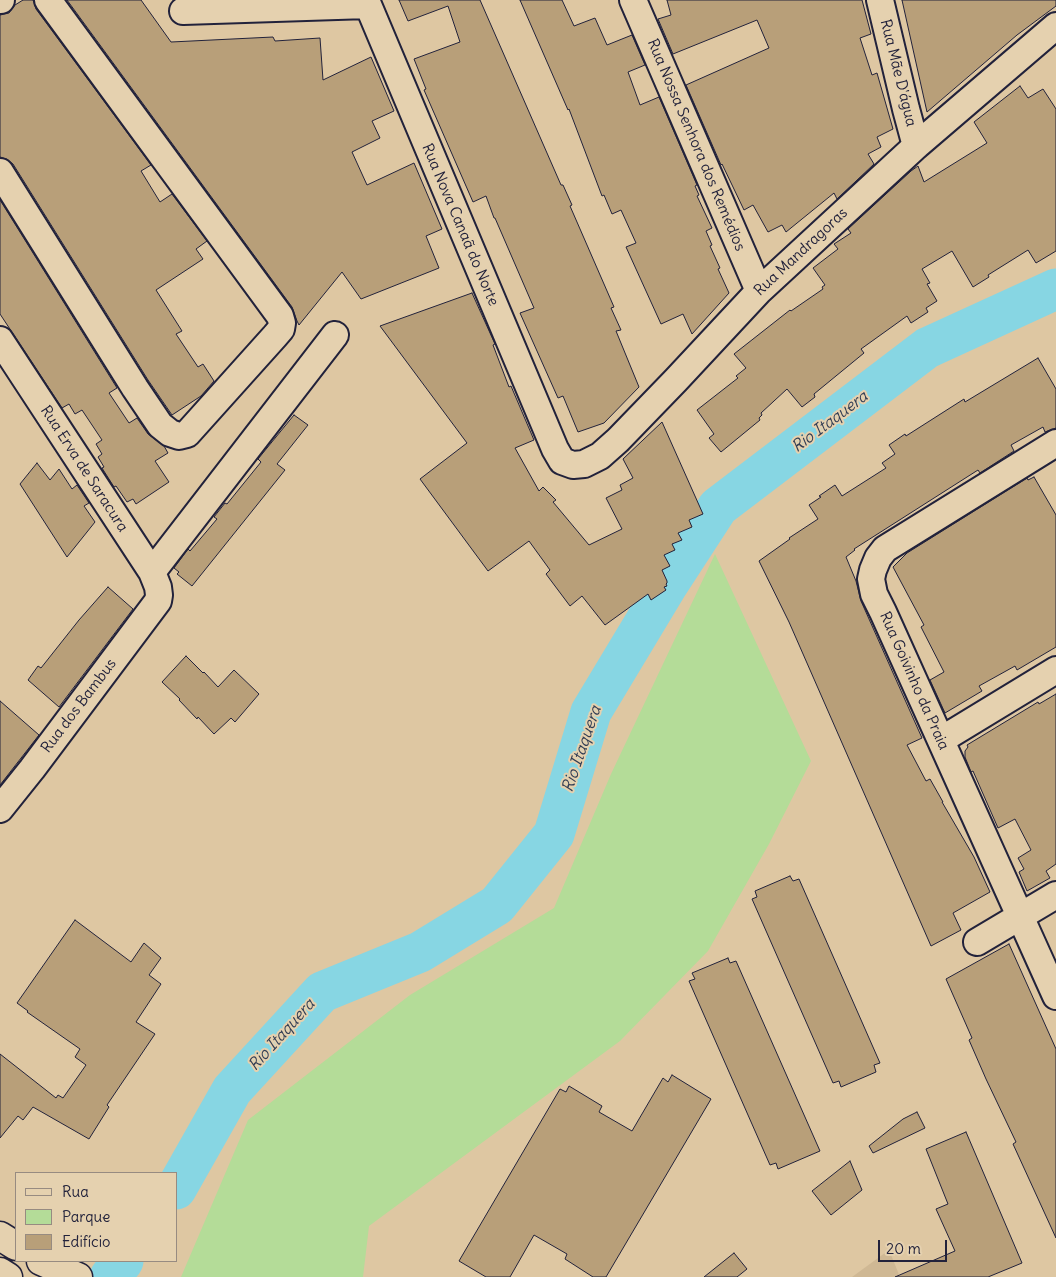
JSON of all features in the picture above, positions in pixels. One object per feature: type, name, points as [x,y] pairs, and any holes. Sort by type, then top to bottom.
[{"type":"main road","points":[[0,1236],[15,1245]]},
{"type":"main road","points":[[0,1272],[8,1277]]},
{"type":"street","points":[[0,172],[160,425],[170,433],[179,436],[187,434],[281,329],[280,316],[48,0]]},
{"type":"street","name":"Rua Nossa Senhora dos Remédios","points":[[633,0],[759,290]]},
{"type":"street","name":"Rua Mãe D'água","points":[[880,0],[916,146]]},
{"type":"street","points":[[183,12],[367,2]]},
{"type":"street","name":"Rua Nova Canaã do Norte","points":[[367,2],[555,449]]},
{"type":"street","name":"Rua Mandragoras","points":[[555,449],[562,461],[573,465],[584,464],[600,456],[663,394],[759,290],[916,146],[1056,26]]},
{"type":"street","points":[[152,572],[335,335]]},
{"type":"street","name":"Rua Erva de Saracura","points":[[0,340],[152,572],[158,587],[158,601]]},
{"type":"street","name":"Rua Goivinho da Praia","points":[[1056,443],[885,549],[878,558],[871,579],[874,594],[1056,996]]},
{"type":"street","name":"Rua dos Bambus","points":[[0,809],[158,601]]},
{"type":"street","points":[[941,740],[1056,670]]},
{"type":"street","points":[[977,942],[1056,894]]},
{"type":"shaded area","points":[[889,1250],[900,1277],[852,1277]]},
{"type":"green space","points":[[715,554],[811,761],[769,844],[708,951],[620,1041],[369,1226],[363,1277],[181,1277],[248,1120],[410,995],[554,908],[611,774]]},
{"type":"building","points":[[23,0],[33,0],[36,9],[151,165],[141,171],[160,202],[172,194],[207,241],[196,249],[203,259],[156,290],[182,331],[176,334],[198,367],[203,364],[214,381],[201,396],[172,415],[148,380],[13,164],[7,159],[0,157],[0,15],[9,13],[15,5]]},
{"type":"building","points":[[67,0],[141,0],[171,42],[273,37],[275,41],[320,38],[323,80],[371,57],[394,111],[372,121],[380,138],[352,152],[367,185],[414,163],[442,229],[426,236],[439,268],[361,299],[342,272],[299,325],[292,307]]},
{"type":"building","points":[[399,0],[480,0],[561,185],[563,185],[572,205],[570,206],[614,307],[611,308],[621,330],[616,331],[639,387],[604,423],[578,432],[563,396],[558,398],[520,313],[534,308],[486,196],[473,202],[424,90],[426,89],[414,59],[460,42],[448,6],[408,21]]},
{"type":"building","points":[[520,0],[562,0],[574,26],[595,18],[607,45],[632,35],[645,65],[628,72],[640,105],[659,97],[697,185],[695,186],[699,195],[697,196],[712,228],[706,231],[712,245],[710,246],[729,293],[692,334],[683,314],[661,324],[626,247],[636,243],[621,210],[612,214],[604,195],[602,196],[569,109]]},
{"type":"building","points":[[667,0],[862,0],[871,34],[860,38],[872,75],[877,73],[893,129],[877,137],[881,147],[868,154],[874,164],[837,199],[834,193],[786,232],[782,225],[768,232],[753,205],[744,210],[721,165],[686,85],[769,48],[757,20],[673,54],[658,19],[671,15]]},
{"type":"building","points":[[902,0],[1056,0],[1056,6],[1017,35],[927,112]]},
{"type":"building","points":[[1020,86],[1028,98],[1043,89],[1056,109],[1056,251],[1036,263],[1028,250],[988,275],[989,277],[973,287],[952,251],[922,269],[930,283],[927,284],[937,301],[926,308],[928,312],[911,323],[907,316],[861,349],[864,353],[814,394],[815,397],[802,407],[787,389],[761,413],[760,420],[721,452],[709,438],[714,434],[697,410],[738,378],[736,376],[746,368],[734,354],[790,310],[823,289],[822,287],[825,285],[813,268],[838,249],[834,244],[851,233],[848,229],[911,171],[918,166],[924,182],[987,143],[974,122]]},
{"type":"building","points":[[0,200],[117,388],[109,393],[129,423],[137,418],[148,434],[164,446],[168,453],[155,461],[169,482],[136,504],[133,499],[127,502],[116,486],[114,487],[102,468],[104,467],[98,457],[102,454],[96,444],[102,440],[82,410],[75,414],[69,404],[62,408],[0,314]]},
{"type":"building","points":[[472,293],[495,344],[493,345],[509,387],[511,386],[534,440],[515,448],[539,491],[543,487],[556,500],[553,502],[589,545],[622,529],[606,498],[622,490],[620,485],[633,478],[623,459],[662,422],[703,514],[689,520],[692,527],[678,533],[682,540],[672,544],[675,550],[664,555],[670,566],[662,570],[667,581],[667,586],[664,587],[666,590],[651,600],[648,594],[605,625],[582,596],[570,606],[546,574],[550,570],[529,541],[488,571],[420,479],[467,443],[380,326]]},
{"type":"building","points":[[1038,358],[1056,389],[1056,428],[1045,432],[1043,427],[1011,445],[1014,451],[980,473],[978,470],[854,549],[846,557],[856,581],[861,601],[922,738],[907,745],[926,781],[930,779],[943,802],[974,857],[990,892],[953,913],[961,930],[931,946],[789,622],[759,561],[818,519],[809,505],[821,497],[819,496],[835,485],[842,496],[886,468],[882,463],[895,454],[889,445],[964,399],[965,402]]},
{"type":"building","points":[[294,415],[308,425],[277,464],[285,470],[192,586],[177,574],[179,572],[174,568],[188,549],[190,551],[217,519],[214,517],[261,462],[258,459]]},
{"type":"building","points":[[37,463],[50,480],[59,469],[72,489],[77,485],[89,503],[84,506],[95,522],[67,557],[20,484]]},
{"type":"building","points":[[1034,477],[1056,515],[1056,647],[1017,670],[1015,666],[979,686],[982,691],[945,713],[930,680],[944,672],[921,627],[924,625],[893,567],[907,553],[1027,478],[1028,480]]},
{"type":"building","points":[[108,587],[133,609],[59,707],[28,680],[38,666],[41,668]]},
{"type":"building","points":[[186,656],[218,687],[234,670],[259,694],[235,722],[231,718],[214,734],[162,682]]},
{"type":"building","points":[[1056,694],[1056,864],[1046,871],[1050,878],[1027,891],[1019,872],[1024,869],[1018,858],[1031,850],[1015,819],[998,828],[973,771],[971,772],[965,757],[965,751],[968,747],[967,745],[1038,702],[1039,704]]},
{"type":"building","points":[[0,701],[39,735],[0,785]]},
{"type":"building","points":[[790,876],[793,881],[799,879],[880,1063],[874,1065],[876,1072],[841,1087],[839,1081],[833,1083],[752,899],[757,897],[755,891]]},
{"type":"building","points":[[75,920],[131,962],[144,943],[161,958],[149,975],[161,984],[136,1022],[155,1034],[107,1105],[109,1107],[89,1139],[33,1107],[23,1120],[18,1116],[0,1138],[0,1054],[56,1098],[58,1095],[63,1098],[86,1065],[75,1057],[80,1049],[17,1003]]},
{"type":"building","points":[[1009,944],[1056,1049],[1056,1238],[1013,1144],[1016,1142],[969,1040],[972,1038],[946,979]]},
{"type":"building","points":[[728,958],[730,963],[736,961],[820,1151],[778,1169],[776,1163],[770,1165],[689,981],[695,979],[692,973]]},
{"type":"building","points":[[672,1075],[711,1099],[606,1277],[593,1277],[565,1259],[567,1254],[534,1235],[510,1277],[486,1277],[459,1261],[560,1089],[566,1092],[569,1086],[602,1106],[599,1112],[632,1131],[663,1078],[668,1082]]},
{"type":"building","points":[[917,1112],[925,1128],[873,1153],[869,1146],[903,1119]]},
{"type":"building","points":[[966,1132],[1022,1263],[988,1277],[895,1277],[955,1251],[936,1209],[948,1204],[926,1149]]},
{"type":"building","points":[[850,1161],[862,1190],[831,1215],[812,1191]]},
{"type":"building","points":[[734,1253],[747,1269],[737,1277],[704,1277]]},
{"type":"waterway","name":"Rio Itaquera","points":[[178,1185],[232,1090],[322,992],[420,952],[497,905],[554,834],[591,712],[668,584],[718,507],[927,348],[1056,289]]},
{"type":"waterway","name":"Rio Itaquera","points":[[110,1277],[122,1262]]}]
